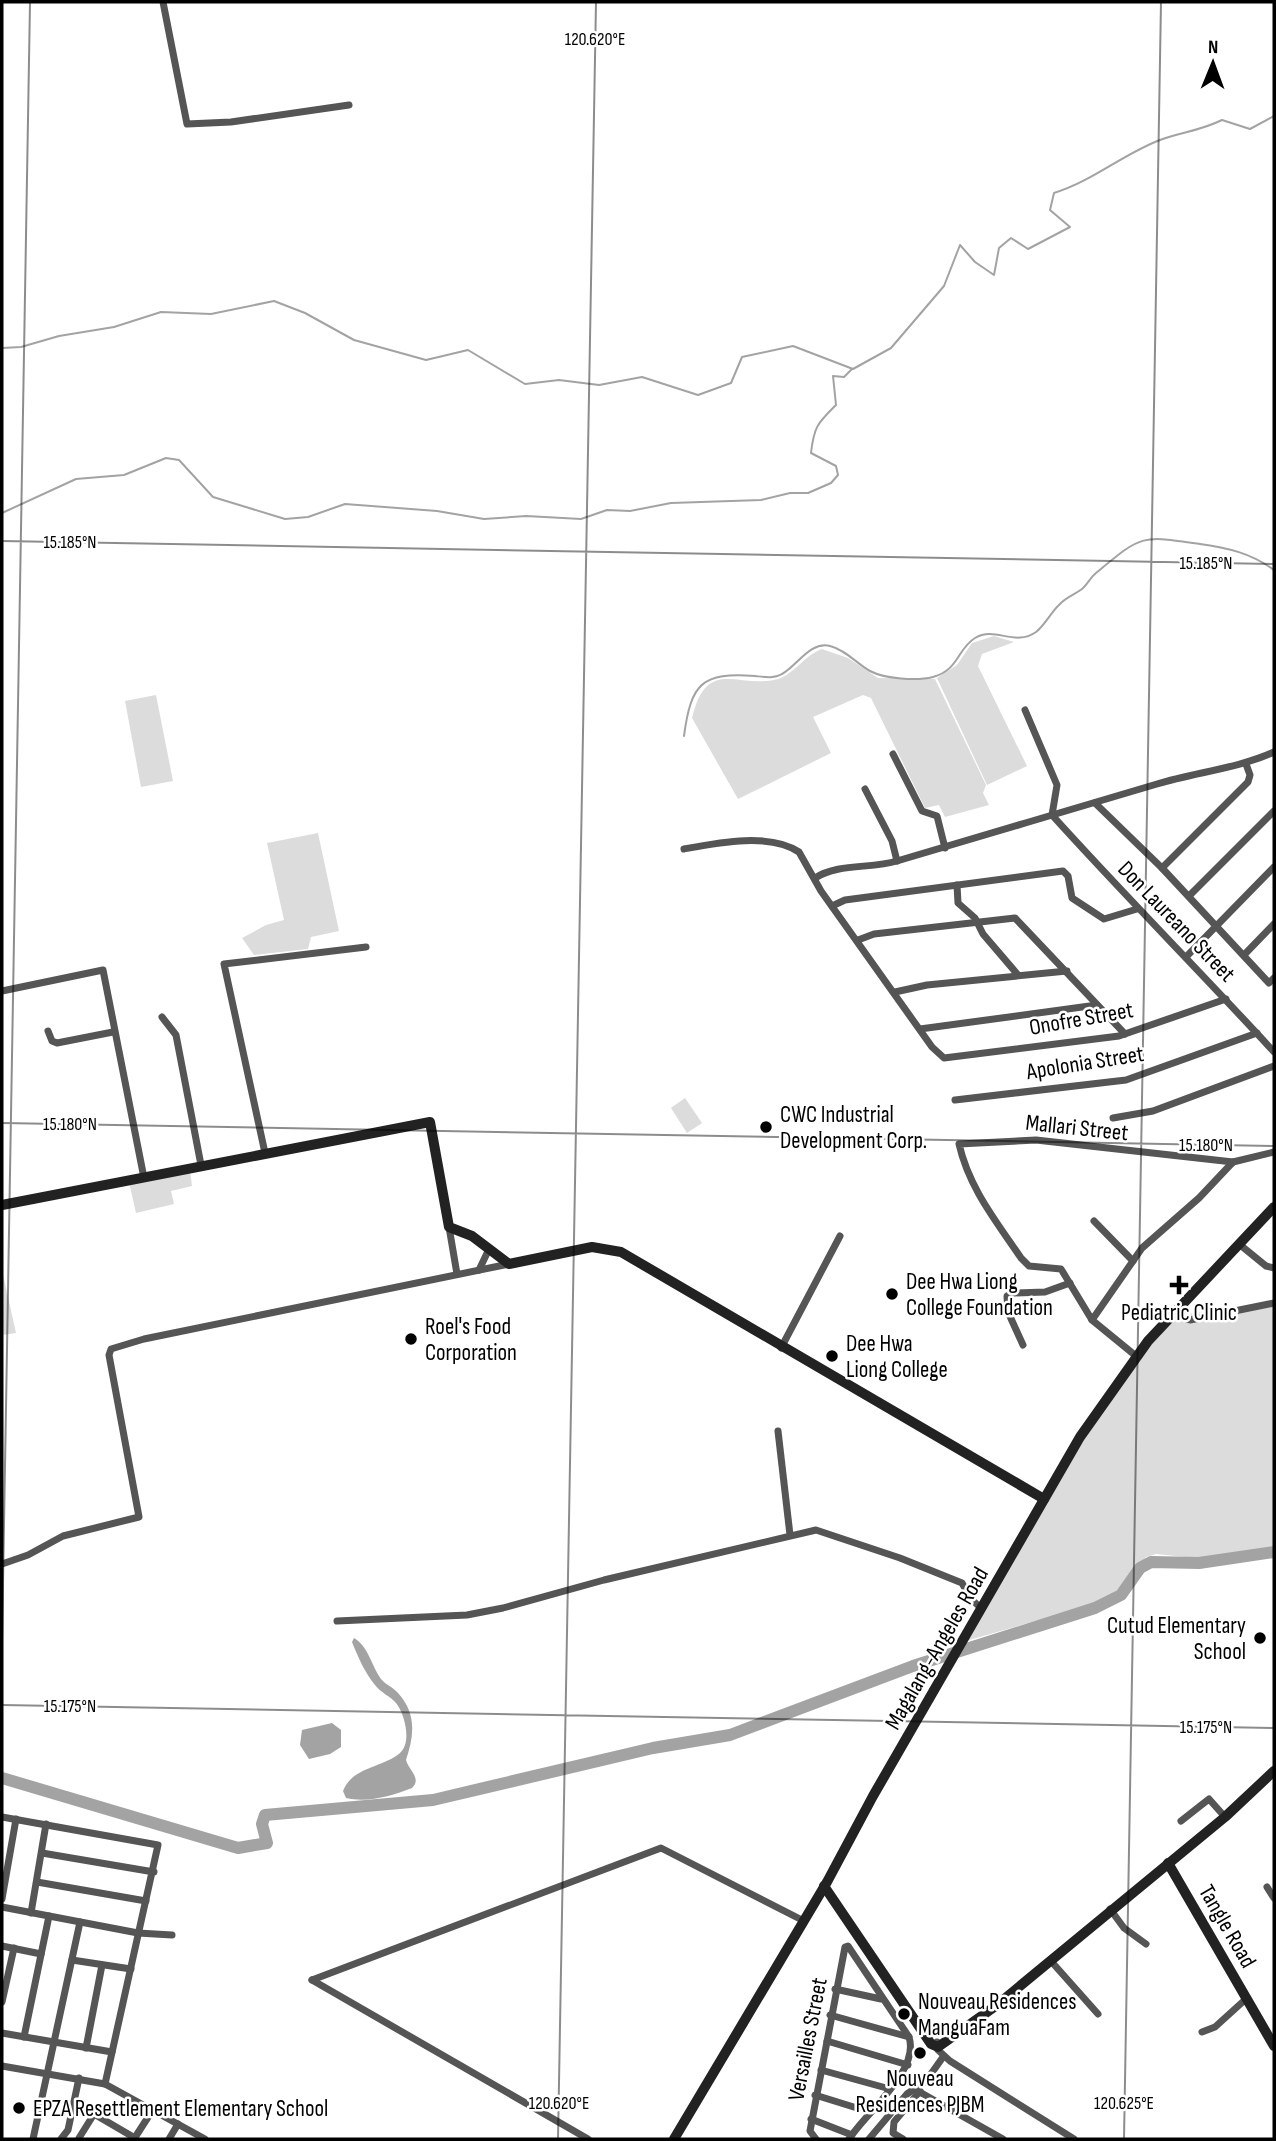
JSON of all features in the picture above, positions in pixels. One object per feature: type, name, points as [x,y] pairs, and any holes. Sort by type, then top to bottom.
[{"type":"street","points":[[163,2],[187,124],[231,122],[349,106]]},
{"type":"street","points":[[1025,710],[1057,785],[1052,815]]},
{"type":"street","points":[[815,878],[827,871],[897,861],[945,848],[1186,775],[1246,764],[1274,752]]},
{"type":"street","points":[[893,754],[922,811],[937,816],[945,848]]},
{"type":"street","points":[[1162,868],[1248,782],[1250,775],[1246,764]]},
{"type":"street","points":[[865,789],[892,841],[897,861]]},
{"type":"street","points":[[1095,803],[1162,868],[1214,927],[1269,983],[1274,978]]},
{"type":"street","points":[[1189,896],[1274,811]]},
{"type":"street","name":"Don Laureano Street","points":[[1052,815],[1137,909],[1274,1051]]},
{"type":"street","points":[[684,849],[738,838],[791,847],[799,852],[832,906],[920,1029],[1097,1005]]},
{"type":"street","points":[[1186,957],[1274,867]]},
{"type":"street","points":[[832,906],[845,900],[1065,871],[1072,898],[1104,919],[1137,909]]},
{"type":"street","points":[[957,885],[958,903],[1018,975]]},
{"type":"street","points":[[858,940],[874,934],[1015,918],[1125,1034]]},
{"type":"street","points":[[1244,955],[1274,924]]},
{"type":"street","points":[[265,1153],[224,964],[366,947]]},
{"type":"street","points":[[2,991],[103,970],[113,1032],[144,1178]]},
{"type":"street","points":[[895,992],[927,985],[1068,971]]},
{"type":"street","name":"Onofre Street","points":[[920,1029],[940,1056],[948,1058],[1125,1034],[1226,999]]},
{"type":"street","points":[[162,1017],[177,1035],[201,1166]]},
{"type":"street","points":[[48,1031],[52,1041],[57,1043],[113,1032]]},
{"type":"street","name":"Apolonia Street","points":[[955,1100],[1126,1080],[1257,1033]]},
{"type":"street","points":[[1113,1118],[1153,1111],[1274,1066]]},
{"type":"street","points":[[2,1205],[430,1122],[457,1274]]},
{"type":"street","name":"Mallari Street","points":[[1070,1283],[1059,1267],[1029,1266],[1021,1258],[975,1190],[964,1168],[959,1144],[1036,1140],[1233,1162],[1274,1152]]},
{"type":"street","points":[[1092,1320],[1144,1245],[1199,1198],[1233,1162]]},
{"type":"street","name":"Magalang-Angeles Road","points":[[674,2139],[825,1884],[1080,1437],[1136,1356],[1274,1207]]},
{"type":"street","points":[[1094,1222],[1133,1261]]},
{"type":"street","points":[[449,1227],[472,1236],[509,1264]]},
{"type":"street","points":[[781,1348],[840,1236]]},
{"type":"street","points":[[1239,1244],[1266,1266],[1274,1268]]},
{"type":"street","points":[[2,1564],[28,1555],[62,1536],[139,1517],[109,1355],[111,1349],[144,1339],[592,1247],[613,1249],[1044,1499]]},
{"type":"street","points":[[479,1270],[489,1249]]},
{"type":"street","points":[[1023,1345],[1008,1312],[1007,1296],[1014,1293],[1045,1292],[1070,1283],[1092,1320],[1136,1356]]},
{"type":"street","points":[[1172,1315],[1190,1320],[1274,1303]]},
{"type":"street","points":[[778,1431],[790,1535]]},
{"type":"street","points":[[337,1621],[467,1615],[790,1535],[818,1531],[900,1558],[962,1583],[968,1596],[981,1608]]},
{"type":"street","points":[[903,2139],[893,2133],[894,2122],[918,2091],[942,2047],[1225,1817],[1274,1771]]},
{"type":"street","points":[[1181,1821],[1206,1799],[1225,1817]]},
{"type":"street","points":[[2,1817],[156,1843],[158,1849],[105,2084]]},
{"type":"street","points":[[2,1899],[16,1819]]},
{"type":"street","points":[[31,1913],[46,1824]]},
{"type":"street","points":[[588,2139],[312,1980],[661,1848],[802,1920]]},
{"type":"street","points":[[42,1853],[153,1872]]},
{"type":"street","name":"Tangle Road","points":[[1168,1863],[1247,1998],[1270,2030],[1274,2046]]},
{"type":"street","points":[[37,1882],[146,1900]]},
{"type":"street","points":[[825,1884],[942,2047],[1074,2139]]},
{"type":"street","points":[[1268,1887],[1274,1898]]},
{"type":"street","points":[[2,1907],[138,1933],[172,1935]]},
{"type":"street","points":[[1110,1909],[1124,1928],[1146,1944]]},
{"type":"street","points":[[24,2037],[49,1916]]},
{"type":"street","points":[[33,2139],[79,1922]]},
{"type":"street","points":[[2,1946],[41,1954]]},
{"type":"street","name":"Versailles Street","points":[[816,2139],[810,2131],[811,2119],[845,1947],[848,1946],[881,1999]]},
{"type":"street","points":[[2,2002],[14,1948]]},
{"type":"street","points":[[72,1960],[131,1969]]},
{"type":"street","points":[[1050,1960],[1098,2014]]},
{"type":"street","points":[[86,2048],[102,1965]]},
{"type":"street","points":[[811,2119],[850,2137],[908,2065],[912,2046],[909,2037],[881,1999],[835,1989]]},
{"type":"street","points":[[1202,2032],[1215,2027],[1247,1998]]},
{"type":"street","points":[[830,2015],[909,2037]]},
{"type":"street","points":[[2,2033],[112,2052]]},
{"type":"street","points":[[827,2041],[908,2065]]},
{"type":"street","points":[[2,2066],[105,2084],[205,2139]]},
{"type":"street","points":[[821,2070],[890,2088]]},
{"type":"street","points":[[61,2139],[68,2130],[79,2078]]},
{"type":"street","points":[[869,2139],[904,2097],[918,2091]]},
{"type":"street","points":[[918,2091],[1003,2139]]},
{"type":"street","points":[[815,2095],[870,2112]]},
{"type":"street","points":[[72,2109],[94,2114],[135,2139],[152,2111]]},
{"type":"street","points":[[68,2130],[80,2139],[94,2114]]},
{"type":"street","points":[[169,2139],[178,2124]]},
{"type":"shaded area","points":[[994,636],[1014,642],[982,654],[978,666],[1027,766],[987,785],[937,678],[957,665],[972,643]]},
{"type":"shaded area","points":[[822,649],[848,658],[878,678],[935,679],[986,785],[983,793],[989,805],[945,817],[939,805],[925,808],[871,698],[863,695],[813,717],[831,753],[738,799],[692,718],[698,699],[706,687],[716,681],[778,679]]},
{"type":"shaded area","points":[[156,695],[173,781],[141,787],[125,701]]},
{"type":"shaded area","points":[[318,833],[339,931],[311,937],[308,949],[254,955],[242,938],[266,925],[284,920],[267,843]]},
{"type":"shaded area","points":[[685,1098],[702,1123],[687,1133],[671,1108]]},
{"type":"shaded area","points":[[190,1170],[192,1186],[171,1191],[174,1204],[136,1213],[129,1182]]},
{"type":"shaded area","points":[[2,1270],[16,1333],[2,1335]]},
{"type":"shaded area","points":[[1274,1302],[1274,1546],[1205,1559],[1156,1554],[1146,1557],[1112,1596],[1098,1603],[966,1641],[1114,1389],[1174,1316]]},
{"type":"shaded area","points":[[354,1638],[366,1651],[381,1679],[404,1701],[412,1725],[406,1760],[415,1778],[415,1784],[404,1791],[371,1799],[346,1798],[343,1791],[347,1783],[360,1772],[400,1753],[406,1743],[406,1728],[396,1703],[377,1688],[365,1670],[352,1642]]},
{"type":"shaded area","points":[[332,1723],[341,1730],[341,1747],[330,1754],[309,1759],[300,1745],[302,1730]]},
{"type":"waterway","points":[[2,348],[21,347],[59,336],[114,327],[161,312],[211,314],[274,301],[305,313],[354,340],[426,360],[468,350],[525,384],[559,380],[599,385],[642,377],[698,395],[731,383],[742,357],[793,346],[853,369],[891,348],[944,286],[960,245],[975,262],[994,275],[999,248],[1011,238],[1028,249],[1070,227],[1050,210],[1054,193],[1082,182],[1133,152],[1160,140],[1222,120],[1250,129],[1274,116]]},
{"type":"waterway","points":[[2,513],[76,479],[124,475],[166,458],[179,460],[213,497],[285,519],[308,517],[345,504],[437,511],[484,519],[526,516],[581,519],[607,510],[630,511],[671,503],[761,500],[790,493],[808,493],[831,483],[838,475],[836,466],[811,453],[812,444],[818,426],[836,405],[833,376],[844,377],[852,369]]},
{"type":"waterway","points":[[684,736],[696,693],[711,679],[737,675],[779,676],[810,651],[823,645],[841,651],[870,671],[884,676],[919,679],[942,674],[975,638],[990,634],[1020,638],[1036,632],[1062,602],[1082,589],[1096,573],[1123,551],[1143,541],[1165,539],[1220,547],[1248,555],[1274,570]]},
{"type":"waterway","points":[[2,1778],[238,1848],[267,1843],[262,1824],[265,1815],[433,1800],[653,1748],[730,1735],[913,1666],[1095,1608],[1121,1595],[1140,1568],[1151,1562],[1199,1563],[1274,1552]]},
{"type":"place","name":"CWC Industrial Development Corp.","points":[[766,1127]]},
{"type":"place","name":"Pediatric Clinic","points":[[1179,1285]]},
{"type":"place","name":"Dee Hwa Liong College Foundation","points":[[892,1294]]},
{"type":"place","name":"Roel's Food Corporation","points":[[411,1339]]},
{"type":"place","name":"Dee Hwa Liong College","points":[[832,1356]]},
{"type":"place","name":"Cutud Elementary School","points":[[1260,1638]]},
{"type":"place","name":"Nouveau Residences ManguaFam","points":[[904,2014]]},
{"type":"place","name":"Nouveau Residences PJBM","points":[[920,2053]]},
{"type":"place","name":"EPZA Resettlement Elementary School","points":[[19,2108]]}]
